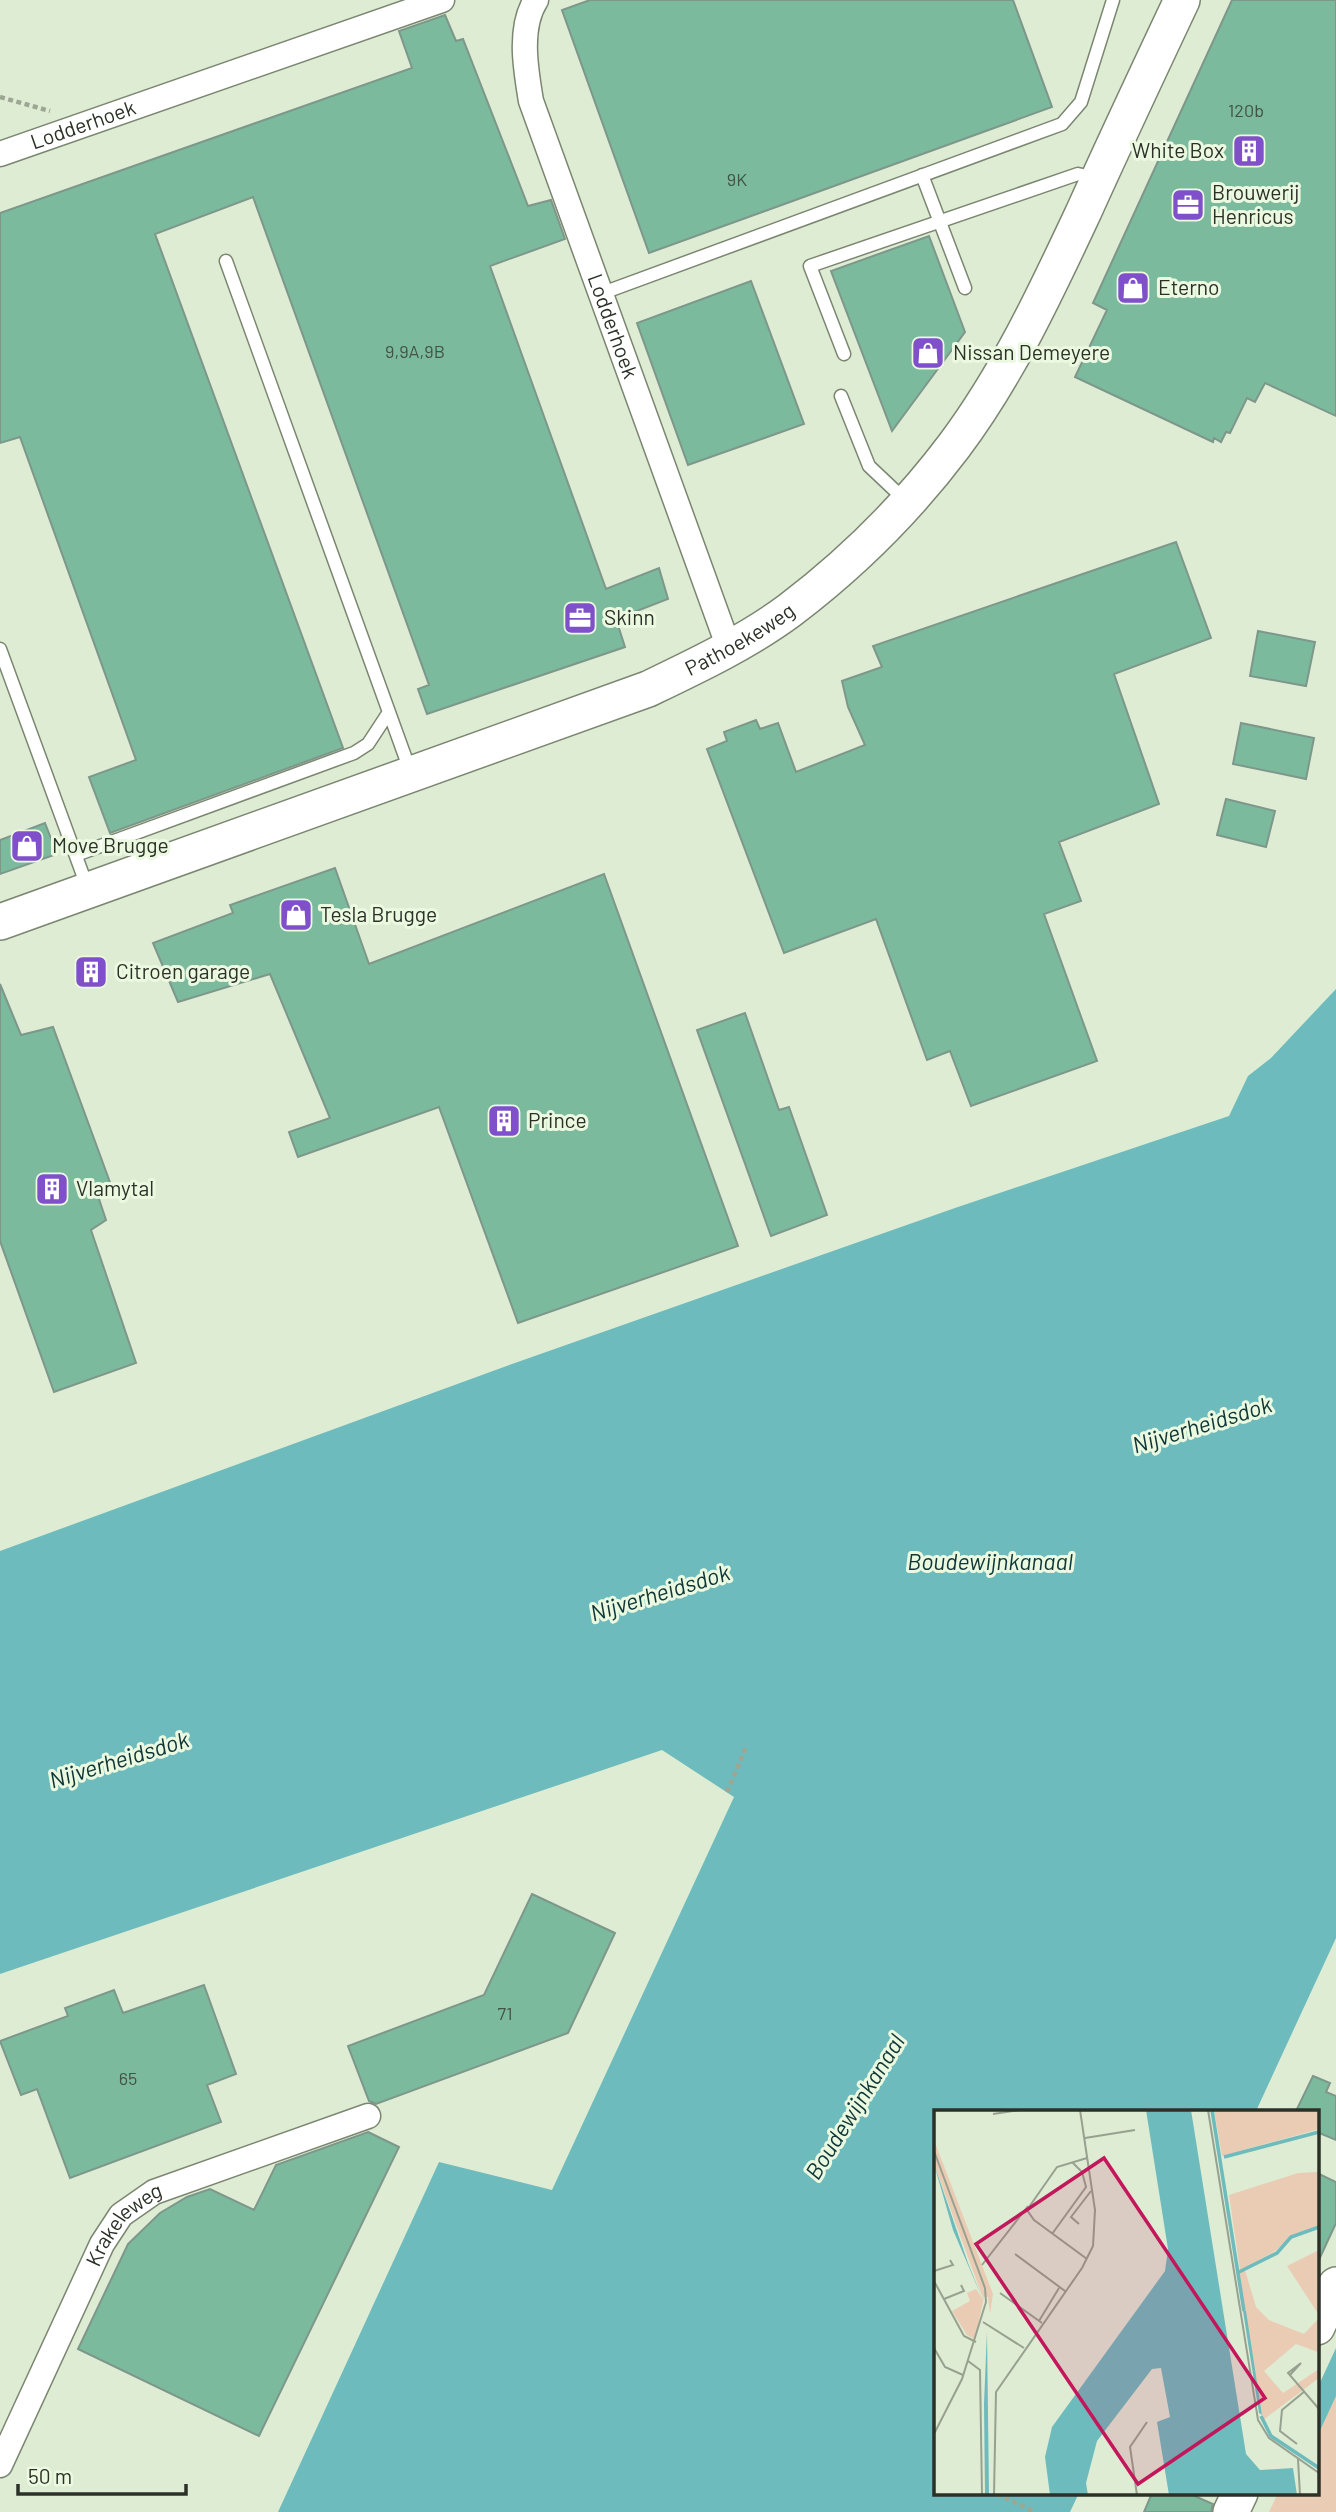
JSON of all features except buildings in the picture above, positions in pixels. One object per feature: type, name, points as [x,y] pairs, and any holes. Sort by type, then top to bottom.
[{"type":"main road","name":"Pathoekeweg","points":[[0,922],[648,689],[729,648],[788,612],[832,577],[908,503],[955,444],[997,383],[1027,330],[1182,0]]},
{"type":"main road","points":[[1318,2325],[1336,2286]]},
{"type":"main road","points":[[1231,2512],[1240,2494]]},
{"type":"street","name":"Lodderhoek","points":[[0,154],[442,0]]},
{"type":"street","name":"Lodderhoek","points":[[536,0],[527,27],[526,61],[531,102],[729,648]]},
{"type":"street","name":"Krakeleweg","points":[[0,2465],[102,2244],[121,2215],[154,2192],[368,2116]]},
{"type":"lane","points":[[600,294],[1070,119],[1082,102],[1113,0]]},
{"type":"lane","points":[[844,354],[810,266],[1078,174],[1099,178]]},
{"type":"lane","points":[[922,175],[965,289]]},
{"type":"lane","points":[[226,261],[411,774]]},
{"type":"lane","points":[[841,396],[869,466],[908,503]]},
{"type":"lane","points":[[0,649],[89,890]]},
{"type":"lane","points":[[76,855],[355,753],[368,744],[389,712]]},
{"type":"path","points":[[0,97],[90,123]]},
{"type":"path","points":[[727,1792],[747,1745]]},
{"type":"path","points":[[997,2494],[1035,2512]]},
{"type":"shaded area","points":[[1336,2368],[1336,2512],[1269,2512],[1278,2494],[1318,2494],[1318,2407]]},
{"type":"water","name":"Boudewijnkanaal","points":[[1336,989],[1336,1938],[1256,2110],[934,2110],[934,2494],[1079,2494],[1070,2512],[278,2512],[439,2162],[552,2190],[734,1797],[662,1750],[0,1974],[0,1551],[512,1364],[955,1208],[1229,1116],[1248,1076],[1271,1058]]},
{"type":"water","points":[[1336,2348],[1336,2396],[1318,2435],[1318,2387]]},
{"type":"place","name":"White Box","points":[[1249,151]]},
{"type":"place","name":"Brouwerij Henricus","points":[[1188,205]]},
{"type":"place","name":"Eterno","points":[[1133,288]]},
{"type":"place","name":"Nissan Demeyere","points":[[928,353]]},
{"type":"place","name":"Skinn","points":[[580,618]]},
{"type":"place","name":"Move Brugge","points":[[27,846]]},
{"type":"place","name":"Tesla Brugge","points":[[296,915]]},
{"type":"place","name":"Citroen garage","points":[[91,972]]},
{"type":"place","name":"Prince","points":[[504,1121]]},
{"type":"place","name":"Vlamytal","points":[[52,1189]]},
{"type":"water label","name":"Nijverheidsdok","points":[[1202,1425]]},
{"type":"water label","name":"Nijverheidsdok","points":[[660,1593]]},
{"type":"water label","name":"Nijverheidsdok","points":[[119,1760]]}]
